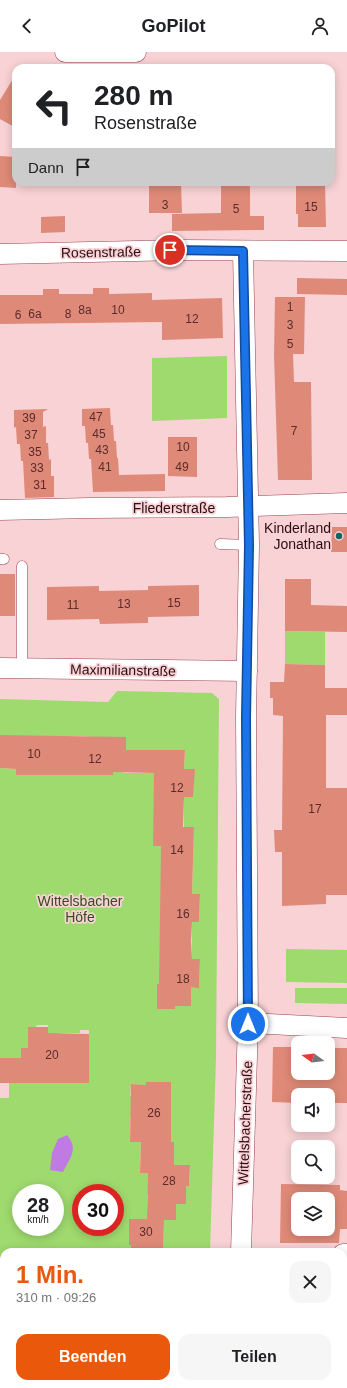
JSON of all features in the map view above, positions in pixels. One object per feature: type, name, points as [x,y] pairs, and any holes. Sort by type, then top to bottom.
[{"type":"street","points":[[65,52],[136,52]]},
{"type":"street","name":"Rosenstraße","points":[[0,254],[181,250],[347,251]]},
{"type":"street","name":"Wittelsbacherstraße","points":[[240,1248],[248,1024],[246,718],[249,545],[243,251]]},
{"type":"street","name":"Fliederstraße","points":[[0,510],[90,508],[228,508],[347,503]]},
{"type":"street","name":"Maximilianstraße","points":[[0,668],[247,671]]},
{"type":"street","points":[[248,1024],[347,1028]]},
{"type":"lane","points":[[220,544],[249,545]]},
{"type":"lane","points":[[22,566],[22,668]]},
{"type":"green space","points":[[227,356],[227,418],[152,421],[152,358]]},
{"type":"green space","points":[[285,631],[325,632],[325,665],[285,664]]},
{"type":"green space","name":"Wittelsbacher Höfe","points":[[117,691],[212,693],[219,699],[216,1057],[210,1248],[163,1248],[164,1220],[176,1220],[176,1204],[186,1186],[189,1186],[190,1165],[174,1165],[174,1142],[163,1142],[171,1132],[171,1111],[146,1082],[146,1085],[131,1084],[130,1096],[140,1096],[130,1119],[130,1141],[141,1142],[140,1172],[153,1173],[153,1195],[147,1195],[147,1211],[151,1211],[150,1219],[129,1245],[135,1245],[132,1248],[0,1248],[0,1098],[9,1098],[9,1083],[89,1083],[89,1030],[80,1030],[80,1033],[61,1033],[48,1040],[48,1025],[28,1027],[28,1048],[21,1048],[21,1058],[0,1058],[0,768],[16,769],[16,775],[113,770],[125,773],[160,773],[153,846],[161,846],[167,984],[157,984],[157,1009],[175,1009],[175,1006],[191,1006],[191,987],[199,987],[200,959],[192,959],[192,922],[199,922],[200,895],[192,894],[194,827],[184,827],[184,797],[193,797],[194,769],[184,769],[185,750],[126,750],[87,736],[0,736],[0,699],[108,702]]},
{"type":"green space","points":[[286,949],[347,950],[347,983],[286,982]]},
{"type":"green space","points":[[295,988],[347,988],[347,1004],[295,1003]]},
{"type":"shaded area","points":[[67,1135],[71,1140],[73,1149],[71,1158],[63,1172],[50,1170],[52,1153],[58,1139]]},
{"type":"building","points":[[12,80],[12,126],[0,119],[0,100]]},
{"type":"building","points":[[0,156],[12,157],[12,186],[16,186],[16,188],[0,187]]},
{"type":"building","points":[[149,186],[181,186],[182,213],[149,213]]},
{"type":"building","points":[[221,186],[250,186],[250,216],[264,216],[264,230],[172,231],[172,214],[221,213]]},
{"type":"building","points":[[296,186],[325,186],[326,227],[298,227],[298,214],[296,214]]},
{"type":"building","points":[[65,216],[65,232],[41,233],[41,217]]},
{"type":"building","points":[[297,278],[347,279],[347,295],[297,294]]},
{"type":"building","points":[[93,288],[109,288],[109,294],[152,293],[152,300],[222,298],[223,338],[162,340],[162,322],[0,324],[0,295],[43,295],[43,289],[59,289],[59,294],[93,294]]},
{"type":"building","points":[[275,297],[305,297],[304,354],[293,354],[294,382],[311,382],[312,480],[278,480],[274,355]]},
{"type":"building","points":[[110,408],[111,425],[113,425],[114,441],[116,441],[119,475],[165,474],[165,491],[93,492],[91,459],[89,459],[88,443],[86,443],[85,426],[82,426],[82,409]]},
{"type":"building","points":[[48,409],[43,412],[43,427],[46,426],[46,443],[48,443],[49,460],[51,459],[51,476],[54,476],[54,497],[25,498],[23,461],[21,461],[20,444],[17,444],[16,427],[14,428],[14,410]]},
{"type":"building","points":[[168,437],[197,437],[197,477],[168,476]]},
{"type":"building","name":"Kinderland Jonathan","points":[[332,527],[347,527],[347,552],[331,552]]},
{"type":"building","points":[[0,574],[15,574],[15,616],[0,616]]},
{"type":"building","points":[[285,579],[311,579],[311,605],[347,606],[347,632],[285,631]]},
{"type":"building","points":[[199,585],[199,616],[148,617],[148,623],[100,624],[99,619],[47,620],[47,587],[99,586],[99,591],[148,590],[148,586]]},
{"type":"building","points":[[285,664],[325,665],[325,688],[347,688],[347,715],[326,715],[326,788],[347,788],[347,895],[326,895],[326,904],[282,906],[282,852],[275,852],[274,830],[282,830],[283,716],[273,715],[273,698],[270,698],[270,682],[284,682]]},
{"type":"building","points":[[0,735],[126,737],[126,750],[185,750],[184,769],[195,769],[193,797],[184,797],[183,827],[194,827],[192,894],[200,894],[199,922],[192,922],[191,941],[192,959],[200,959],[199,988],[191,987],[191,1006],[175,1006],[175,1009],[157,1009],[157,984],[159,984],[161,846],[153,846],[154,773],[113,772],[113,775],[16,775],[16,769],[0,768]]},
{"type":"building","points":[[28,1027],[48,1027],[48,1033],[89,1034],[89,1083],[0,1083],[0,1058],[21,1058],[21,1048],[28,1048]]},
{"type":"building","points":[[273,1047],[291,1047],[291,1080],[335,1080],[335,1048],[347,1048],[347,1103],[335,1103],[335,1088],[291,1088],[291,1103],[272,1102]]},
{"type":"building","points":[[146,1082],[171,1082],[171,1142],[174,1142],[174,1165],[190,1165],[189,1186],[186,1186],[186,1204],[176,1204],[176,1220],[164,1220],[163,1248],[131,1248],[131,1245],[129,1245],[129,1219],[147,1219],[148,1173],[140,1173],[141,1142],[130,1142],[131,1084],[146,1085]]},
{"type":"building","points":[[281,1184],[340,1185],[340,1190],[347,1191],[347,1229],[340,1229],[339,1243],[280,1243]]},
{"type":"place","name":"Kinderland Jonathan","points":[[339,536]]},
{"type":"route","points":[[170,250],[243,251],[249,545],[246,718],[248,1024]]}]
